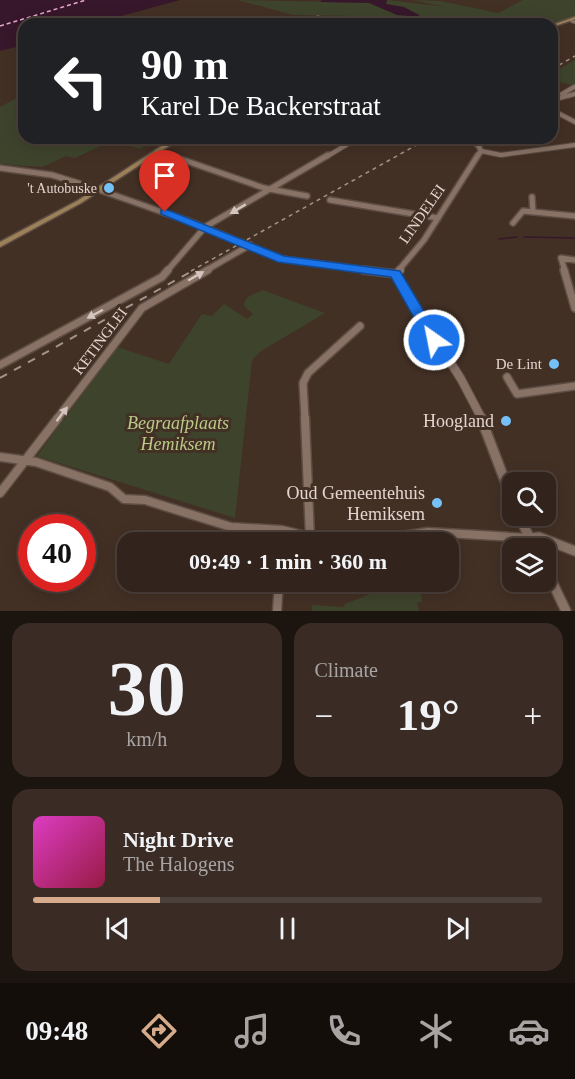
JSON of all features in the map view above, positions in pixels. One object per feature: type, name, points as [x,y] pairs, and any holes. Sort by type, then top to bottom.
[{"type":"main road","points":[[558,25],[574,20]]},
{"type":"main road","points":[[0,245],[99,189],[171,144]]},
{"type":"street","points":[[558,96],[573,87]]},
{"type":"street","points":[[558,98],[575,94]]},
{"type":"street","points":[[558,113],[575,122]]},
{"type":"street","points":[[0,365],[162,277],[205,227],[348,144]]},
{"type":"street","points":[[476,144],[481,151],[501,155],[575,145]]},
{"type":"street","name":"LINDELEI","points":[[396,274],[438,218],[481,151]]},
{"type":"street","points":[[157,152],[271,189],[307,196]]},
{"type":"street","points":[[0,168],[52,175],[99,189],[205,227],[282,259],[396,274],[419,318],[472,400],[502,475]]},
{"type":"street","points":[[532,197],[533,212]]},
{"type":"street","points":[[330,200],[438,218]]},
{"type":"street","points":[[513,223],[523,211],[575,216]]},
{"type":"street","name":"KETINGLEI","points":[[0,493],[142,308],[250,245]]},
{"type":"street","points":[[575,260],[561,258],[572,284],[575,308]]},
{"type":"street","points":[[309,532],[303,383],[308,373],[360,327]]},
{"type":"street","points":[[507,377],[517,394],[575,386]]},
{"type":"street","points":[[0,457],[26,460],[110,488],[124,499],[145,500],[231,527],[290,532]]},
{"type":"street","points":[[459,534],[530,538],[524,526]]},
{"type":"street","points":[[556,543],[575,551]]},
{"type":"street","points":[[556,590],[566,611]]},
{"type":"street","points":[[277,611],[278,592]]},
{"type":"green space","points":[[238,0],[369,3],[390,11],[404,7],[386,4],[387,0],[446,7],[413,0],[440,1],[498,13],[523,0],[575,0],[575,17],[558,22],[558,18],[361,18],[293,15]]},
{"type":"green space","points":[[575,60],[575,86],[558,82],[558,70]]},
{"type":"green space","points":[[18,97],[18,144],[105,144],[75,158],[66,156],[42,167],[0,164],[0,107]]},
{"type":"green space","points":[[125,144],[148,144],[139,149]]},
{"type":"green space","name":"Begraafplaats Hemiksem","points":[[262,290],[325,313],[261,351],[252,360],[235,518],[37,456],[117,347],[169,364],[202,314],[212,316],[224,304],[247,319],[253,314],[244,306],[246,300]]},
{"type":"green space","points":[[371,592],[421,592],[422,602],[417,602],[419,611],[312,611],[312,605],[344,607],[345,604]]},
{"type":"shaded area","points":[[0,0],[180,0],[114,18],[18,18],[18,46],[0,51]]},
{"type":"shaded area","points":[[322,0],[387,0],[386,4],[404,7],[419,17],[397,15],[369,3],[320,2]]},
{"type":"waterway","points":[[499,239],[517,237]]},
{"type":"waterway","points":[[524,237],[575,238]]},
{"type":"ferry route","points":[[26,18],[86,0]]},
{"type":"ferry route","points":[[0,26],[18,21]]},
{"type":"railway","points":[[316,18],[347,18]]},
{"type":"railway","points":[[558,66],[575,56]]},
{"type":"railway","points":[[191,271],[418,144]]},
{"type":"railway","points":[[0,378],[194,270]]},
{"type":"place","name":"'t Autobuske","points":[[109,188]]},
{"type":"place","name":"De Lint","points":[[554,364]]},
{"type":"place","name":"Hoogland","points":[[506,421]]},
{"type":"place","name":"Oud Gemeentehuis Hemiksem","points":[[437,503]]},
{"type":"route","points":[[165,212],[276,258],[396,274],[419,318],[434,340]]}]
